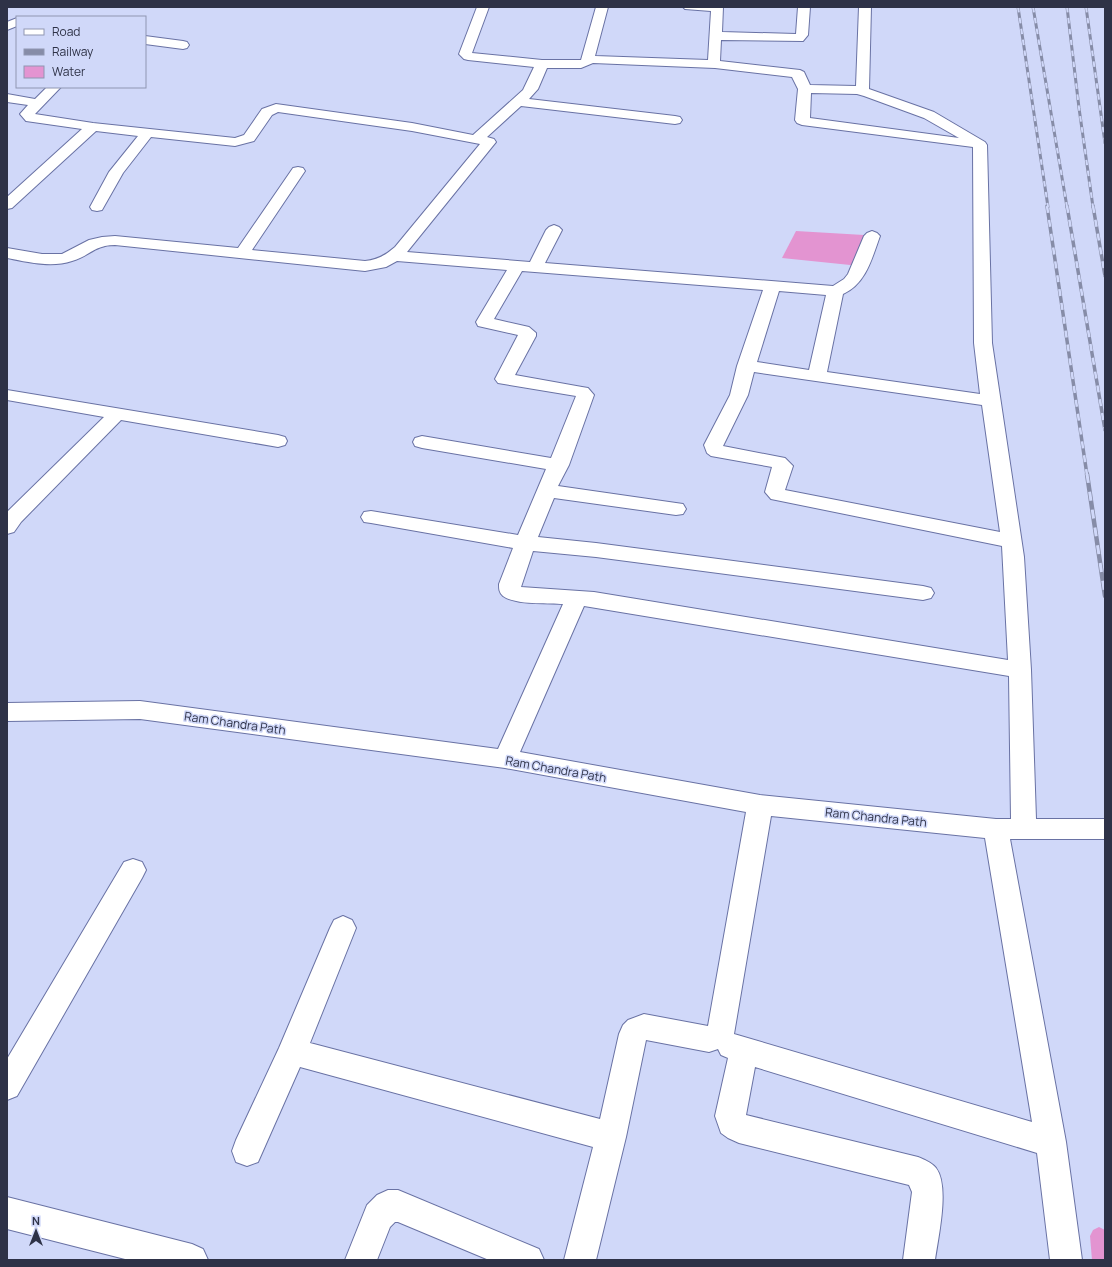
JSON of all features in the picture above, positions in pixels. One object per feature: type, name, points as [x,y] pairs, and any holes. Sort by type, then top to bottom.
[{"type":"street","points":[[482,7],[465,54],[468,56],[542,64],[581,64],[587,62],[602,7]]},
{"type":"street","points":[[689,7],[717,8],[715,64]]},
{"type":"street","points":[[716,36],[799,38],[802,35],[804,7]]},
{"type":"street","points":[[862,92],[865,7]]},
{"type":"street","points":[[146,40],[182,45]]},
{"type":"street","points":[[588,59],[715,64],[795,73],[802,78],[805,89],[802,120],[807,122],[980,145]]},
{"type":"street","points":[[477,139],[531,89],[542,64]]},
{"type":"street","points":[[7,253],[62,259],[72,256],[91,245],[105,240],[375,266],[386,262],[401,250],[489,142],[412,127],[276,108],[267,112],[249,138],[243,141],[235,142],[93,127],[32,118],[27,114],[53,88]]},
{"type":"street","points":[[805,89],[862,92],[928,115],[980,145]]},
{"type":"street","points":[[7,98],[38,103]]},
{"type":"street","points":[[517,102],[675,120]]},
{"type":"street","points":[[7,205],[93,127]]},
{"type":"street","points":[[97,207],[116,172],[147,133]]},
{"type":"street","points":[[980,145],[983,342],[1014,556],[1020,670],[1024,830]]},
{"type":"street","points":[[242,253],[298,171]]},
{"type":"street","points":[[554,230],[484,322],[527,333],[504,379],[582,392],[585,395],[559,465],[525,543],[510,584],[510,590],[517,594],[577,597],[1020,670]]},
{"type":"street","points":[[395,256],[835,291],[841,290],[852,281],[857,274],[872,236]]},
{"type":"street","points":[[772,287],[746,366],[739,395],[713,445],[714,449],[718,452],[778,462],[783,466],[775,492],[778,495],[1011,541]]},
{"type":"street","points":[[817,376],[835,291]]},
{"type":"street","points":[[746,366],[991,401]]},
{"type":"street","points":[[7,395],[116,415],[278,441]]},
{"type":"street","points":[[9,520],[116,415]]},
{"type":"street","points":[[422,442],[559,465]]},
{"type":"street","points":[[547,491],[676,509]]},
{"type":"street","points":[[371,517],[525,543],[596,550],[923,593]]},
{"type":"street","points":[[505,759],[577,597]]},
{"type":"street","name":"Ram Chandra Path","points":[[7,712],[140,710],[505,759],[760,805],[996,829],[1105,829]]},
{"type":"street","points":[[709,1039],[716,1037],[721,1032],[760,805]]},
{"type":"street","points":[[996,829],[1051,1142],[1066,1260]]},
{"type":"street","points":[[7,1086],[133,870]]},
{"type":"street","points":[[247,1151],[292,1052],[344,928]]},
{"type":"street","points":[[580,1260],[611,1137],[633,1034],[638,1029],[644,1027],[709,1039],[1051,1142]]},
{"type":"street","points":[[744,1050],[730,1116],[732,1123],[738,1128],[918,1172],[926,1180],[928,1192],[919,1260]]},
{"type":"street","points":[[292,1052],[611,1137]]},
{"type":"street","points":[[361,1260],[378,1216],[388,1206],[398,1206],[528,1260]]},
{"type":"street","points":[[7,1213],[192,1260]]},
{"type":"water","points":[[796,231],[864,235],[860,266],[782,258]]},
{"type":"waterway","points":[[1099,1236],[1101,1260]]},
{"type":"railway","points":[[1018,7],[1048,207]]},
{"type":"railway","points":[[1033,7],[1067,207]]},
{"type":"railway","points":[[1067,7],[1093,207]]},
{"type":"railway","points":[[1086,7],[1105,143]]},
{"type":"railway","points":[[1047,206],[1087,475]]},
{"type":"railway","points":[[1067,206],[1105,430]]},
{"type":"railway","points":[[1093,206],[1105,276]]},
{"type":"railway","points":[[1087,474],[1105,596]]}]
